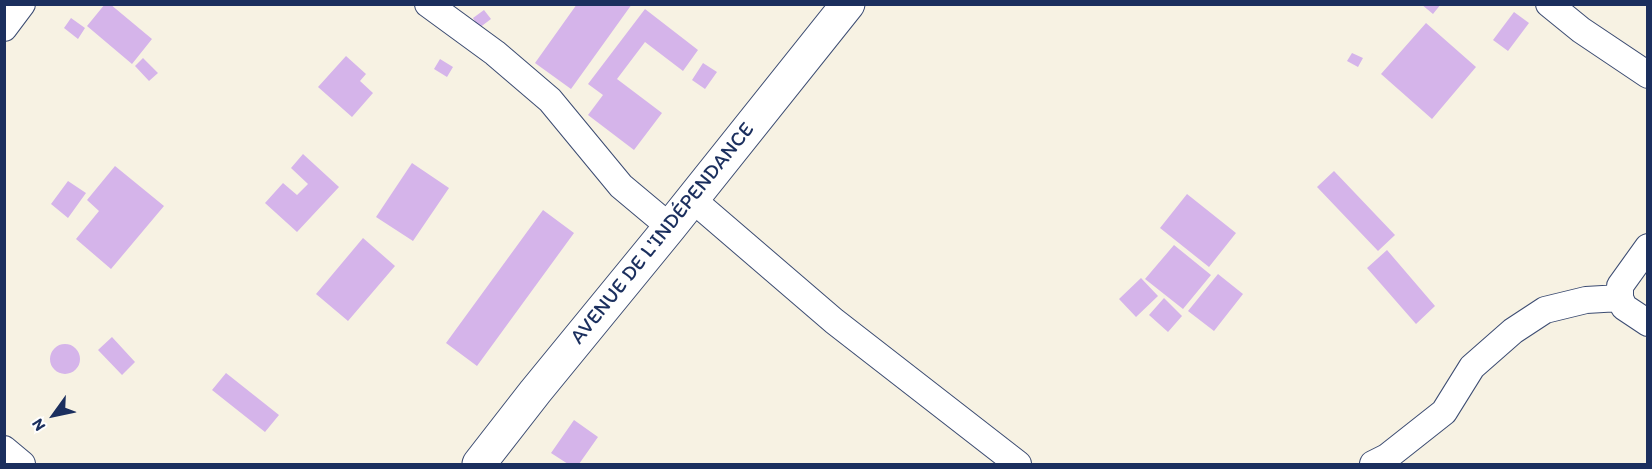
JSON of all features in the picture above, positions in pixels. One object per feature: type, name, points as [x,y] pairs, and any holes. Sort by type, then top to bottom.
[{"type":"main road","name":"AVENUE DE L'INDÉPENDANCE","points":[[479,465],[535,392],[848,4]]},
{"type":"street","points":[[4,28],[22,4]]},
{"type":"street","points":[[428,4],[495,53],[550,100],[621,186],[670,227]]},
{"type":"street","points":[[1550,4],[1581,30],[1647,75]]},
{"type":"street","points":[[692,199],[834,321],[1018,465]]},
{"type":"street","points":[[1647,247],[1620,286],[1620,298],[1624,307],[1647,323]]},
{"type":"street","points":[[1374,465],[1444,412],[1472,368],[1513,331],[1545,310],[1586,300],[1620,298]]},
{"type":"street","points":[[4,449],[22,465]]},
{"type":"building","points":[[105,4],[110,4],[152,39],[132,64],[87,26]]},
{"type":"building","points":[[577,4],[632,4],[571,89],[535,63]]},
{"type":"building","points":[[1421,4],[1441,4],[1433,14]]},
{"type":"building","points":[[645,9],[698,50],[683,71],[645,42],[617,79],[662,113],[634,150],[588,115],[603,95],[588,84]]},
{"type":"building","points":[[484,10],[491,19],[479,28],[473,18]]},
{"type":"building","points":[[1514,12],[1529,23],[1508,51],[1493,40]]},
{"type":"building","points":[[71,18],[85,28],[78,39],[64,28]]},
{"type":"building","points":[[1426,23],[1476,67],[1432,119],[1381,74]]},
{"type":"building","points":[[1352,53],[1363,58],[1358,67],[1347,61]]},
{"type":"building","points":[[346,56],[366,74],[360,81],[373,93],[352,117],[318,87]]},
{"type":"building","points":[[143,58],[158,73],[149,81],[135,66]]},
{"type":"building","points":[[440,59],[453,67],[447,77],[434,69]]},
{"type":"building","points":[[703,63],[717,72],[705,89],[692,80]]},
{"type":"building","points":[[303,154],[339,187],[297,232],[265,203],[283,183],[297,195],[308,184],[291,168]]},
{"type":"building","points":[[412,163],[449,188],[413,241],[376,217]]},
{"type":"building","points":[[115,166],[164,206],[111,269],[76,239],[99,211],[87,200]]},
{"type":"building","points":[[1334,171],[1395,235],[1378,251],[1317,187]]},
{"type":"building","points":[[68,181],[86,193],[68,218],[51,204]]},
{"type":"building","points":[[1187,194],[1236,233],[1209,267],[1160,228]]},
{"type":"building","points":[[543,210],[574,233],[477,366],[446,343]]},
{"type":"building","points":[[363,238],[395,266],[348,321],[316,294]]},
{"type":"building","points":[[1174,245],[1211,275],[1183,309],[1145,279]]},
{"type":"building","points":[[1387,250],[1435,306],[1416,324],[1367,268]]},
{"type":"building","points":[[1218,274],[1243,294],[1214,331],[1188,311]]},
{"type":"building","points":[[1141,278],[1158,296],[1136,317],[1119,299]]},
{"type":"building","points":[[1164,298],[1182,316],[1168,332],[1149,315]]},
{"type":"building","points":[[112,337],[135,362],[122,375],[98,350]]},
{"type":"building","points":[[65,344],[76,348],[80,359],[76,370],[65,374],[54,370],[50,359],[54,348]]},
{"type":"building","points":[[226,373],[279,415],[265,432],[212,390]]},
{"type":"building","points":[[574,420],[598,437],[579,464],[568,464],[551,453]]}]
